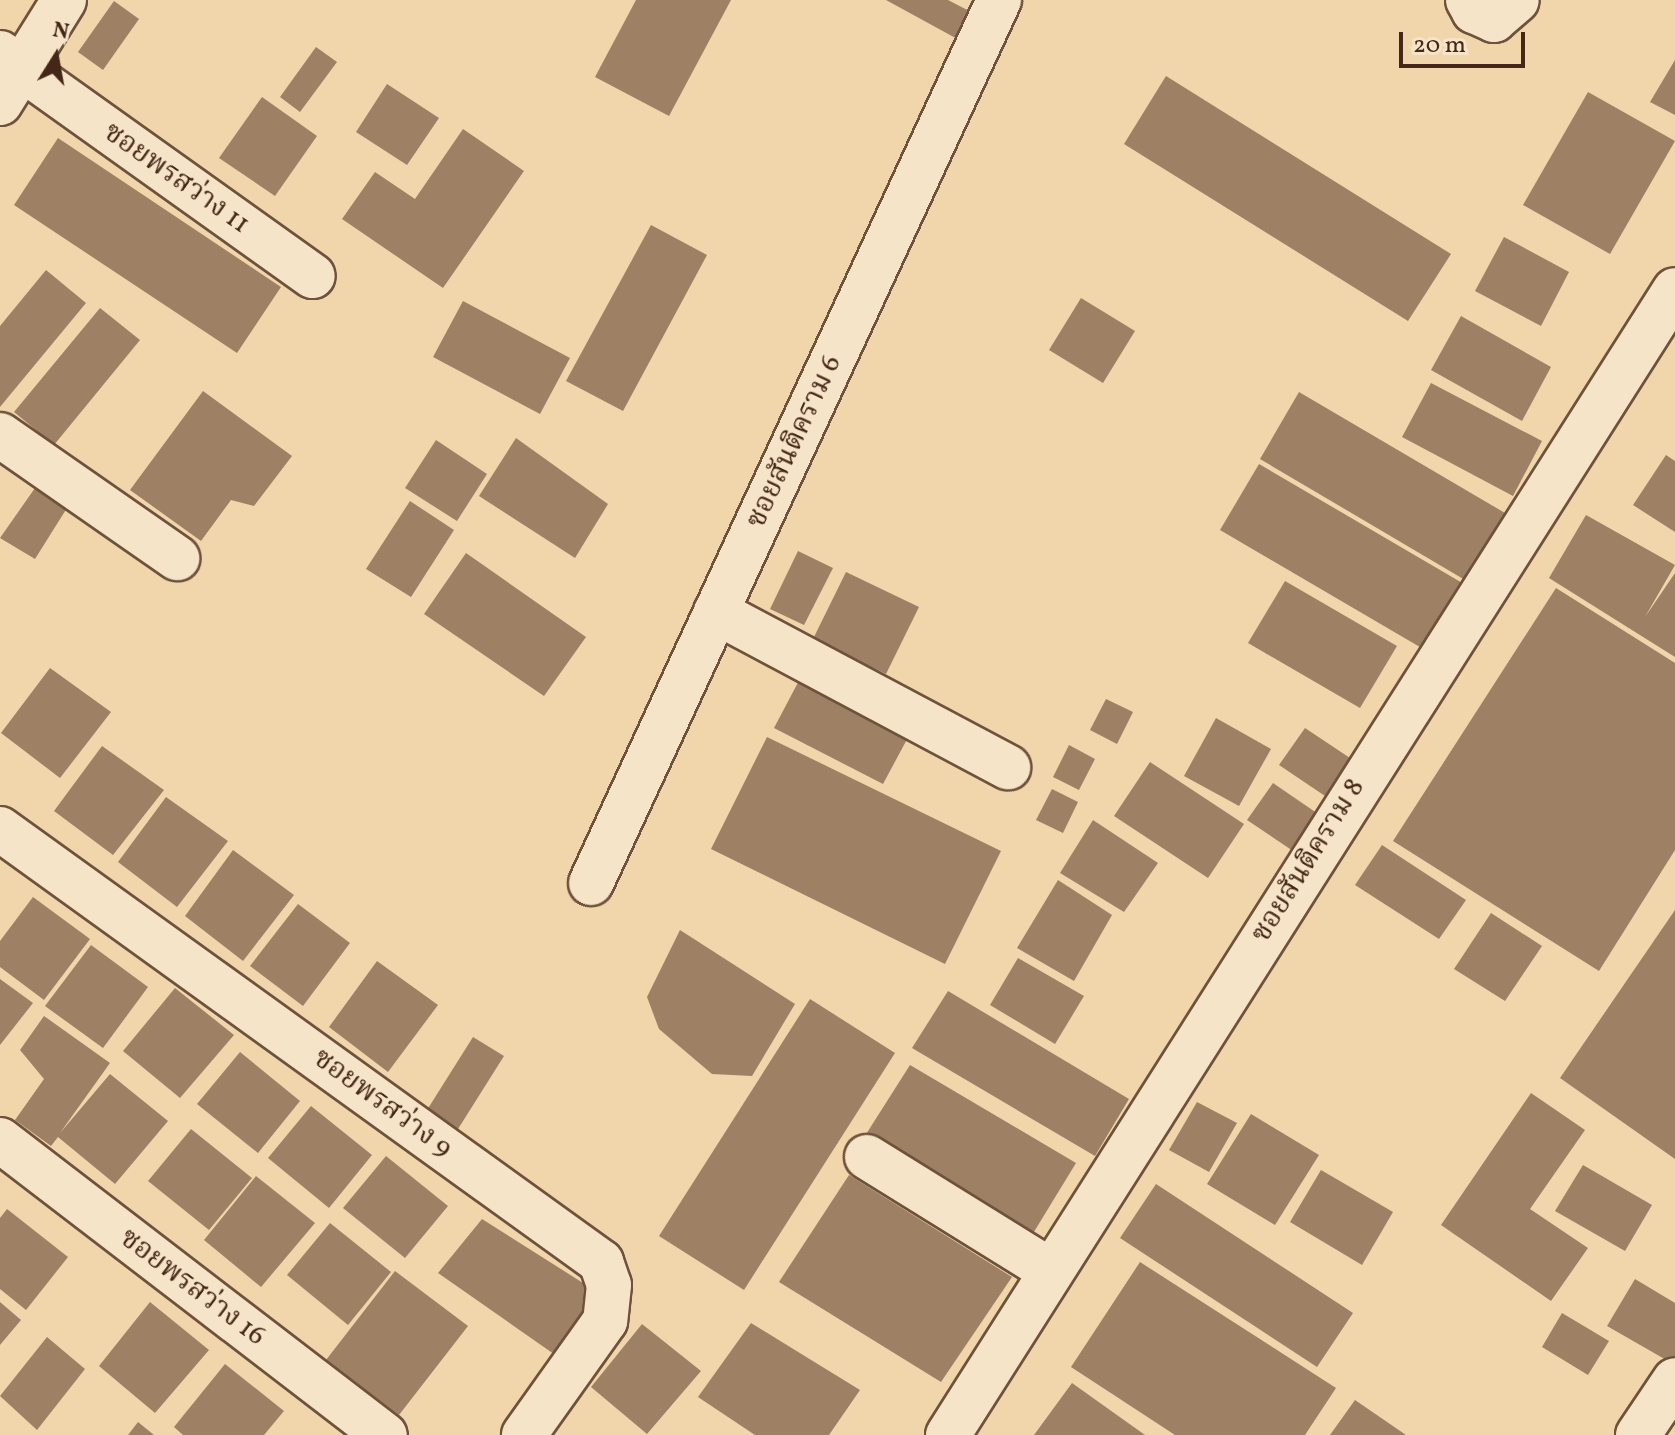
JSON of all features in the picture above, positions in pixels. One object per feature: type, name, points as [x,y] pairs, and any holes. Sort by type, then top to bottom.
[{"type":"street","points":[[8,76],[64,0]]},
{"type":"street","name":"ซอยสันติคราม 6","points":[[591,883],[999,0]]},
{"type":"street","points":[[1468,0],[1474,11],[1494,20],[1517,0]]},
{"type":"street","name":"ซอยพรสว่าง 11","points":[[8,76],[313,276]]},
{"type":"street","name":"ซอยสันติคราม 8","points":[[948,1435],[1675,290]]},
{"type":"street","points":[[0,435],[177,558]]},
{"type":"street","points":[[716,612],[1008,767]]},
{"type":"street","name":"ซอยพรสว่าง 9","points":[[0,829],[601,1262],[609,1285],[605,1321],[524,1435]]},
{"type":"street","name":"ซอยพรสว่าง 16","points":[[0,1140],[385,1435]]},
{"type":"street","points":[[867,1157],[1051,1271]]},
{"type":"street","points":[[1638,1435],[1675,1380]]},
{"type":"building","points":[[636,0],[731,0],[669,116],[595,77]]},
{"type":"building","points":[[886,0],[948,0],[975,14],[961,41]]},
{"type":"building","points":[[114,1],[139,19],[103,70],[78,52]]},
{"type":"building","points":[[316,47],[337,62],[300,112],[280,97]]},
{"type":"building","points":[[1675,60],[1675,115],[1650,102]]},
{"type":"building","points":[[1166,76],[1451,254],[1408,321],[1124,144]]},
{"type":"building","points":[[387,84],[439,118],[407,165],[356,132]]},
{"type":"building","points":[[1588,92],[1675,141],[1610,254],[1523,205]]},
{"type":"building","points":[[262,97],[317,136],[275,196],[219,158]]},
{"type":"building","points":[[463,129],[524,171],[443,288],[342,219],[375,172],[415,199]]},
{"type":"building","points":[[58,138],[281,287],[237,353],[14,205]]},
{"type":"building","points":[[651,225],[707,255],[623,411],[566,381]]},
{"type":"building","points":[[1504,237],[1569,272],[1541,326],[1475,291]]},
{"type":"building","points":[[46,270],[86,303],[0,407],[0,326]]},
{"type":"building","points":[[1081,298],[1135,331],[1103,383],[1049,350]]},
{"type":"building","points":[[463,301],[570,358],[540,414],[433,357]]},
{"type":"building","points":[[100,308],[140,340],[54,445],[14,412]]},
{"type":"building","points":[[1461,316],[1551,367],[1522,421],[1431,370]]},
{"type":"building","points":[[1431,383],[1542,441],[1513,496],[1402,437]]},
{"type":"building","points":[[203,391],[292,456],[254,506],[231,500],[201,541],[130,490]]},
{"type":"building","points":[[1299,392],[1505,513],[1465,580],[1260,459]]},
{"type":"building","points":[[516,438],[608,504],[575,558],[479,496]]},
{"type":"building","points":[[436,440],[487,474],[457,521],[405,488]]},
{"type":"building","points":[[1666,455],[1675,461],[1675,532],[1633,505]]},
{"type":"building","points":[[1259,464],[1464,584],[1425,650],[1220,530]]},
{"type":"building","points":[[35,488],[67,508],[35,559],[0,538]]},
{"type":"building","points":[[410,501],[454,530],[411,597],[366,569]]},
{"type":"building","points":[[1586,515],[1675,565],[1645,617],[1675,573],[1675,657],[1549,578]]},
{"type":"building","points":[[798,551],[833,568],[804,625],[770,609]]},
{"type":"building","points":[[466,553],[586,637],[544,696],[424,614]]},
{"type":"building","points":[[846,572],[919,607],[886,674],[813,639]]},
{"type":"building","points":[[1285,581],[1397,646],[1360,708],[1248,643]]},
{"type":"building","points":[[1556,588],[1675,663],[1675,850],[1599,971],[1393,841]]},
{"type":"building","points":[[50,668],[111,712],[60,778],[1,733]]},
{"type":"building","points":[[803,673],[912,730],[883,784],[774,728]]},
{"type":"building","points":[[1106,699],[1133,712],[1117,744],[1090,730]]},
{"type":"building","points":[[1216,718],[1271,749],[1239,806],[1184,776]]},
{"type":"building","points":[[1305,728],[1356,762],[1331,800],[1279,765]]},
{"type":"building","points":[[767,737],[1001,851],[945,964],[711,849]]},
{"type":"building","points":[[1069,745],[1095,759],[1079,790],[1053,777]]},
{"type":"building","points":[[102,746],[164,790],[113,855],[54,811]]},
{"type":"building","points":[[1150,762],[1244,824],[1208,878],[1114,816]]},
{"type":"building","points":[[1273,783],[1324,818],[1299,855],[1247,820]]},
{"type":"building","points":[[1052,789],[1078,802],[1063,833],[1036,820]]},
{"type":"building","points":[[166,797],[228,841],[177,907],[118,862]]},
{"type":"building","points":[[1093,820],[1158,863],[1124,912],[1060,873]]},
{"type":"building","points":[[1382,845],[1466,900],[1439,939],[1355,885]]},
{"type":"building","points":[[233,850],[294,895],[243,961],[185,916]]},
{"type":"building","points":[[1058,880],[1112,915],[1074,981],[1017,948]]},
{"type":"building","points":[[33,897],[90,939],[44,1000],[0,967],[0,941]]},
{"type":"building","points":[[298,904],[350,943],[303,1006],[250,966]]},
{"type":"building","points":[[1675,910],[1675,1159],[1560,1078]]},
{"type":"building","points":[[1491,913],[1542,946],[1505,1001],[1454,969]]},
{"type":"building","points":[[680,930],[795,1004],[752,1076],[712,1074],[659,1029],[647,997]]},
{"type":"building","points":[[91,945],[148,987],[103,1048],[45,1006]]},
{"type":"building","points":[[1018,958],[1084,996],[1055,1044],[990,1005]]},
{"type":"building","points":[[377,961],[438,1005],[388,1072],[329,1027]]},
{"type":"building","points":[[0,979],[33,1003],[0,1045]]},
{"type":"building","points":[[175,988],[234,1035],[180,1098],[123,1051]]},
{"type":"building","points":[[948,991],[1129,1099],[1095,1156],[912,1048]]},
{"type":"building","points":[[810,999],[895,1053],[744,1290],[659,1236]]},
{"type":"building","points":[[44,1016],[110,1063],[60,1133],[110,1074],[168,1121],[115,1184],[58,1137],[51,1146],[15,1120],[44,1079],[20,1050]]},
{"type":"building","points":[[473,1037],[504,1056],[458,1129],[427,1110]]},
{"type":"building","points":[[240,1052],[300,1101],[258,1153],[197,1104]]},
{"type":"building","points":[[910,1065],[1076,1163],[1029,1240],[863,1139]]},
{"type":"building","points":[[1531,1093],[1585,1130],[1530,1209],[1588,1248],[1551,1301],[1441,1225]]},
{"type":"building","points":[[1197,1102],[1237,1123],[1209,1172],[1169,1150]]},
{"type":"building","points":[[311,1106],[372,1155],[329,1208],[268,1158]]},
{"type":"building","points":[[1251,1114],[1319,1155],[1275,1225],[1207,1184]]},
{"type":"building","points":[[191,1129],[252,1178],[209,1230],[148,1181]]},
{"type":"building","points":[[386,1156],[448,1206],[405,1258],[343,1208]]},
{"type":"building","points":[[1583,1165],[1652,1205],[1625,1251],[1555,1211]]},
{"type":"building","points":[[1321,1170],[1393,1212],[1362,1265],[1290,1222]]},
{"type":"building","points":[[849,1175],[1012,1277],[941,1382],[779,1282]]},
{"type":"building","points":[[256,1176],[315,1223],[261,1287],[204,1240]]},
{"type":"building","points":[[1156,1184],[1353,1313],[1317,1367],[1120,1238]]},
{"type":"building","points":[[7,1209],[68,1257],[26,1310],[0,1289],[0,1218]]},
{"type":"building","points":[[482,1219],[602,1295],[561,1359],[438,1273]]},
{"type":"building","points":[[330,1223],[391,1272],[348,1325],[287,1275]]},
{"type":"building","points":[[1140,1262],[1336,1388],[1305,1435],[1175,1435],[1071,1367]]},
{"type":"building","points":[[395,1271],[468,1326],[399,1415],[326,1360]]},
{"type":"building","points":[[1635,1279],[1675,1303],[1675,1365],[1607,1326]]},
{"type":"building","points":[[0,1302],[21,1320],[0,1345]]},
{"type":"building","points":[[150,1302],[209,1350],[155,1413],[99,1366]]},
{"type":"building","points":[[1562,1313],[1609,1341],[1588,1375],[1542,1347]]},
{"type":"building","points":[[751,1323],[860,1390],[829,1435],[755,1435],[698,1397]]},
{"type":"building","points":[[642,1324],[701,1371],[647,1434],[591,1387]]},
{"type":"building","points":[[47,1337],[85,1369],[37,1430],[0,1396]]},
{"type":"building","points":[[225,1364],[284,1411],[264,1435],[183,1435],[174,1427]]},
{"type":"building","points":[[1072,1383],[1145,1435],[1034,1435]]},
{"type":"building","points":[[1355,1400],[1406,1435],[1330,1435]]},
{"type":"building","points":[[138,1422],[154,1435],[128,1435]]}]
